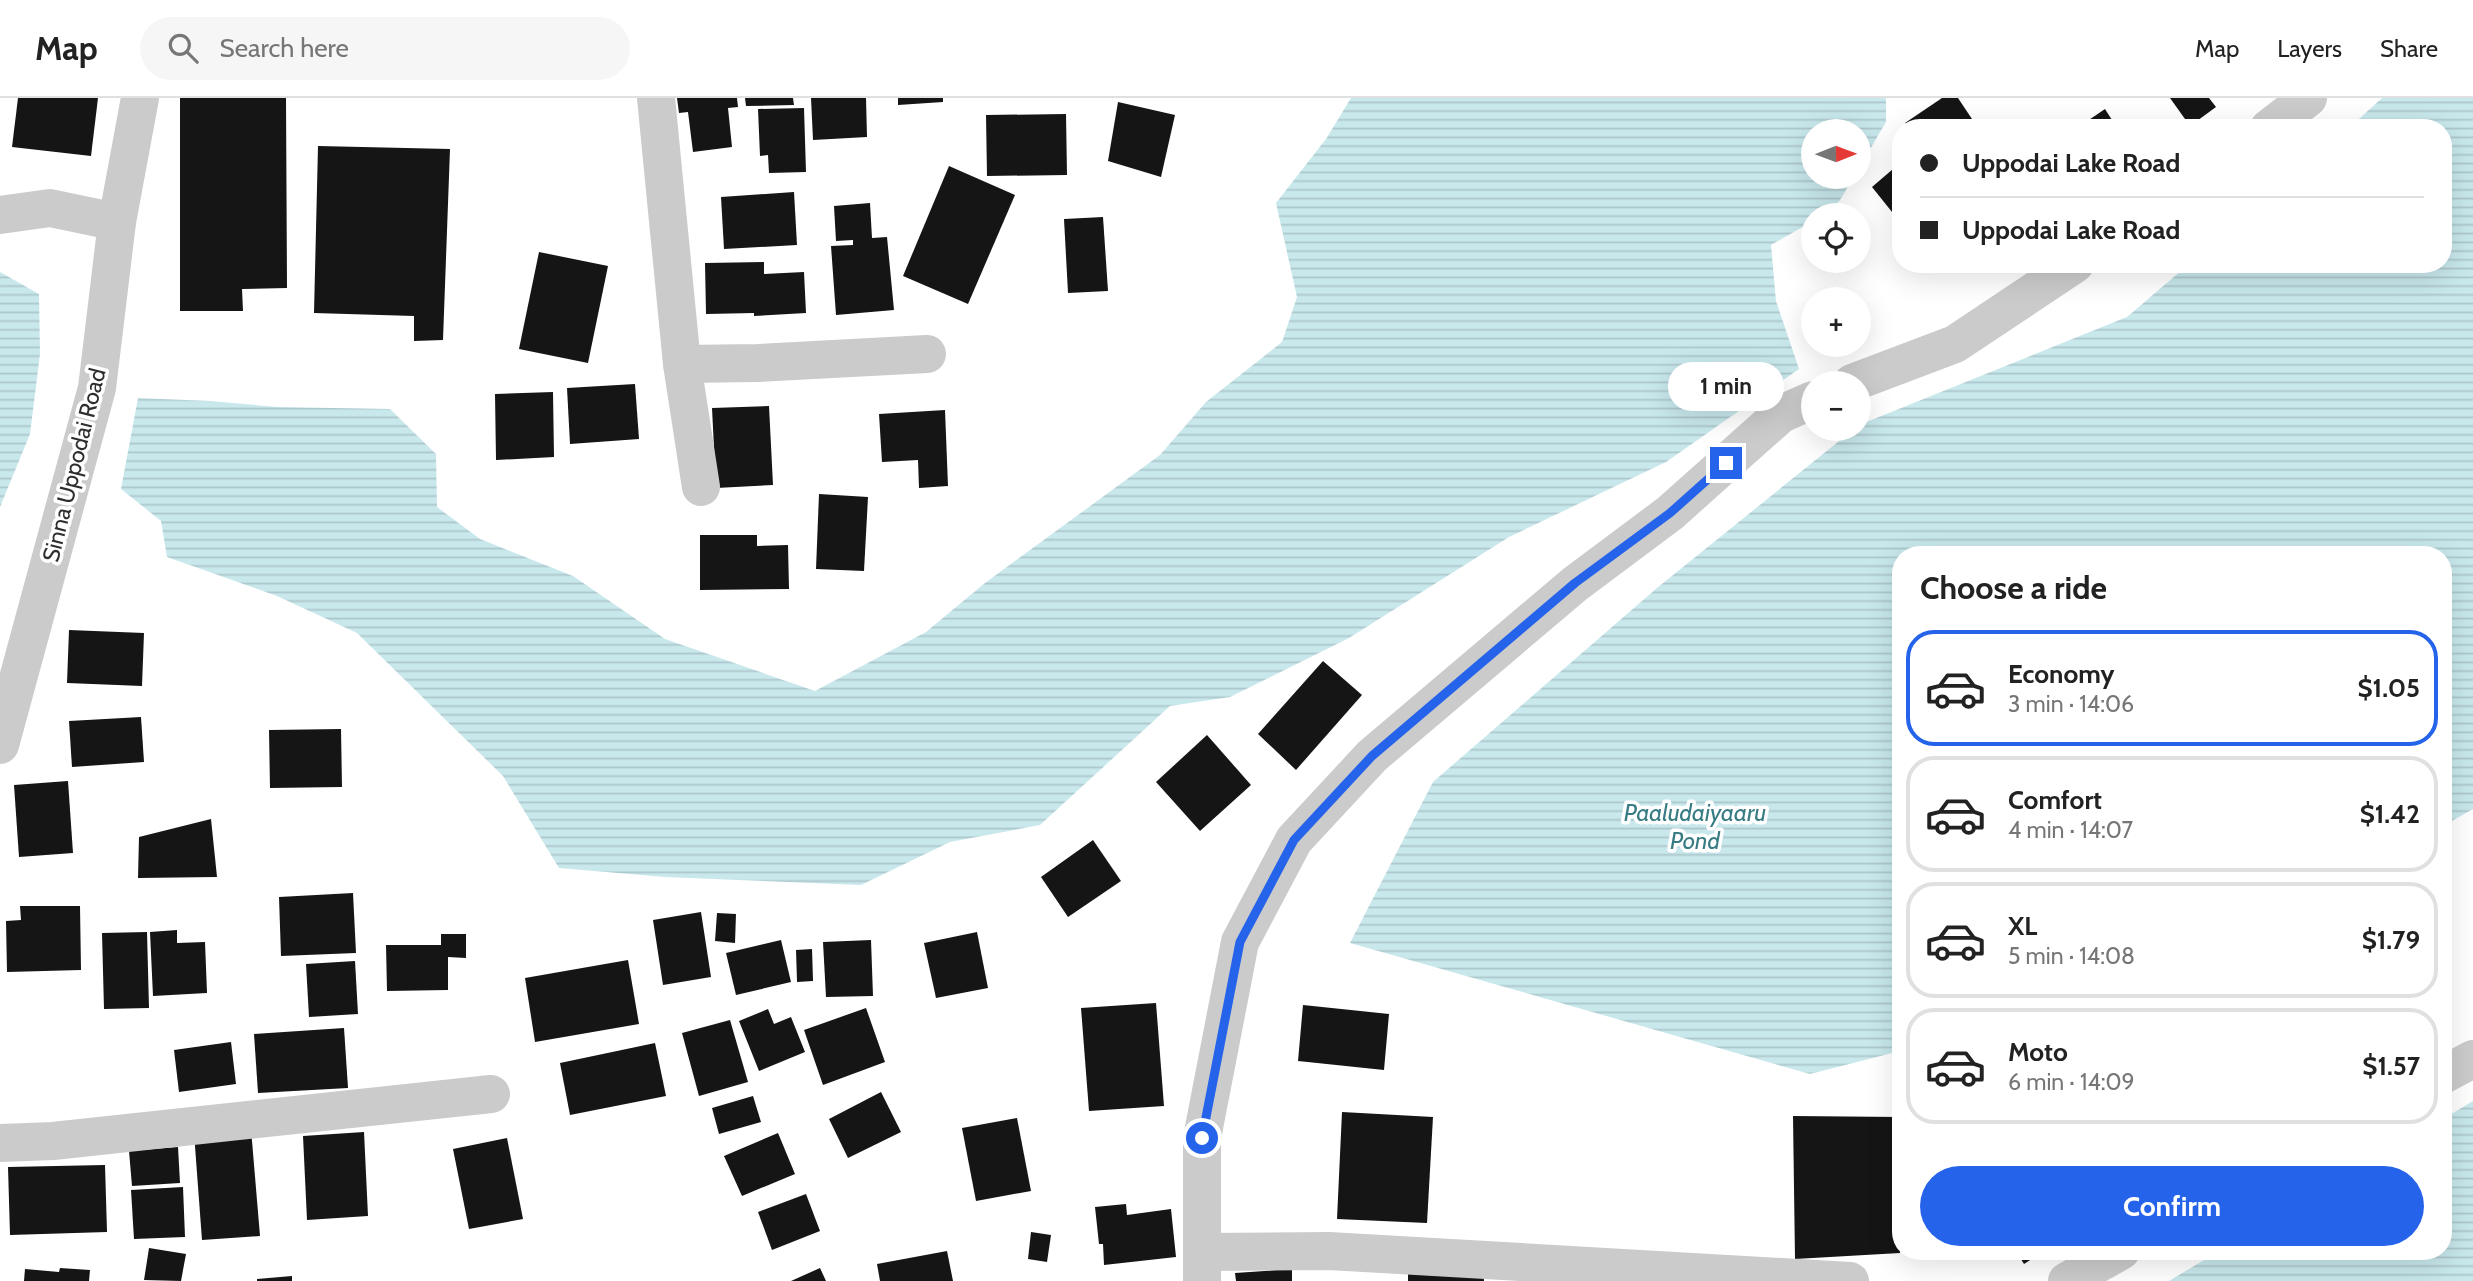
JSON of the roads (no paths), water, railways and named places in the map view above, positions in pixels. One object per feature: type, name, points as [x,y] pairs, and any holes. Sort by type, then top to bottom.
[{"type":"street","name":"Sinna Uppodai Road","points":[[0,744],[97,388],[117,222],[140,98]]},
{"type":"street","points":[[656,98],[682,364],[701,486]]},
{"type":"street","points":[[2281,119],[2308,98]]},
{"type":"street","points":[[0,215],[50,208],[117,222]]},
{"type":"street","points":[[1871,376],[1955,344],[2062,273]]},
{"type":"street","points":[[682,364],[927,354]]},
{"type":"street","points":[[1801,405],[1781,414],[1670,513],[1575,583],[1372,756],[1294,840],[1240,942],[1202,1138],[1202,1266],[1329,1251],[1850,1281]]},
{"type":"street","points":[[2452,1070],[2473,1059]]},
{"type":"street","points":[[0,1143],[53,1142],[491,1094]]},
{"type":"street","points":[[2067,1281],[2105,1260]]},
{"type":"water","points":[[1351,98],[1886,98],[1886,122],[1871,148],[1871,119],[1801,119],[1801,189],[1846,189],[1837,203],[1801,203],[1801,228],[1771,245],[1776,301],[1799,369],[1666,462],[1509,537],[1349,638],[1230,697],[1170,706],[1040,825],[950,842],[861,885],[665,877],[559,868],[503,776],[357,633],[277,596],[167,557],[161,521],[121,489],[138,398],[277,407],[390,409],[436,454],[437,507],[480,539],[573,576],[665,639],[815,691],[926,632],[985,583],[1160,455],[1206,402],[1282,342],[1297,297],[1276,203],[1326,139]]},
{"type":"water","name":"Paaludaiyaaru Pond","points":[[2382,98],[2473,98],[2473,809],[2452,821],[2452,546],[1892,546],[1892,1053],[1810,1074],[1350,943],[1433,782],[1657,588],[1839,441],[1871,441],[1871,420],[2127,317],[2178,273],[2452,273],[2452,119],[2359,119]]},
{"type":"water","points":[[0,272],[39,294],[40,354],[30,434],[0,507]]},
{"type":"water","points":[[2473,1101],[2473,1281],[2169,1281],[2204,1260],[2452,1260],[2452,1114]]}]
